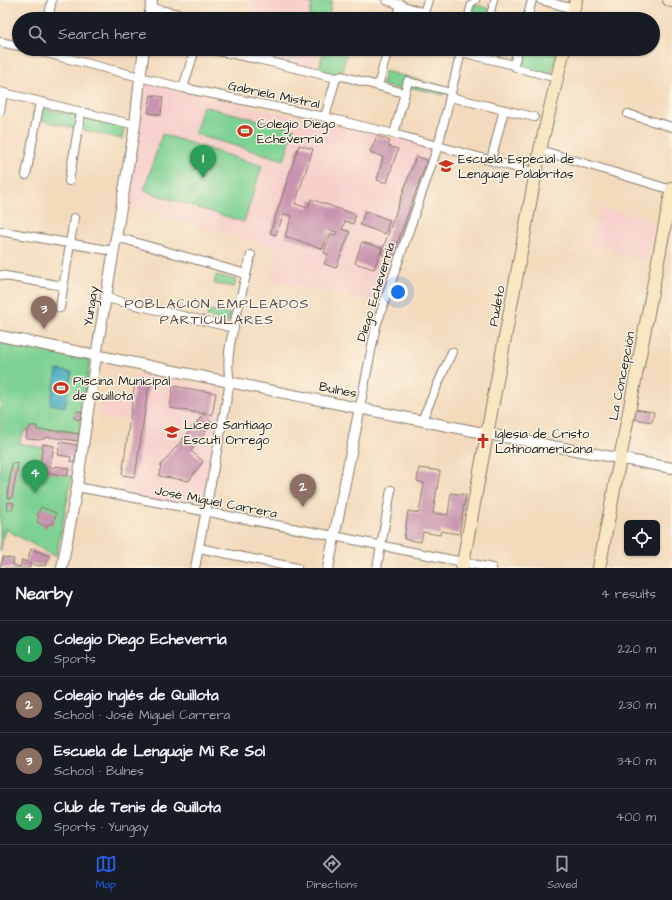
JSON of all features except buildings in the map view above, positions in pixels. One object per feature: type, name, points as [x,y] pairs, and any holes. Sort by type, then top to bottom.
[{"type":"main road","name":"Pudeto","points":[[463,565],[540,150],[562,56]]},
{"type":"main road","name":"La Concepción","points":[[599,568],[672,189]]},
{"type":"street","points":[[49,12],[52,0]]},
{"type":"street","points":[[386,0],[401,4],[416,12]]},
{"type":"street","points":[[424,12],[428,0]]},
{"type":"street","points":[[469,12],[471,4],[476,0]]},
{"type":"street","points":[[491,12],[494,0]]},
{"type":"street","points":[[528,12],[532,0]]},
{"type":"street","points":[[541,0],[574,9]]},
{"type":"street","points":[[152,4],[178,12]]},
{"type":"street","points":[[399,12],[401,4]]},
{"type":"street","points":[[0,42],[12,45]]},
{"type":"street","name":"Gabriela Mistral","points":[[61,56],[140,78],[325,117],[394,134],[536,173]]},
{"type":"street","name":"Yungay","points":[[62,568],[135,125],[143,56]]},
{"type":"street","points":[[183,88],[193,56]]},
{"type":"street","points":[[243,56],[404,93]]},
{"type":"street","points":[[378,86],[386,56]]},
{"type":"street","name":"Diego Echeverría","points":[[328,568],[376,326],[438,146],[459,56]]},
{"type":"street","points":[[488,56],[514,65],[515,68],[557,79]]},
{"type":"street","points":[[514,65],[516,56]]},
{"type":"street","points":[[325,117],[337,77]]},
{"type":"street","points":[[394,134],[408,81],[504,110],[547,120]]},
{"type":"street","points":[[0,111],[2,92],[135,125]]},
{"type":"street","points":[[26,175],[40,102]]},
{"type":"street","points":[[490,160],[504,110]]},
{"type":"street","points":[[69,182],[81,112]]},
{"type":"street","points":[[628,114],[672,127]]},
{"type":"street","points":[[540,150],[672,189]]},
{"type":"street","points":[[60,308],[74,218]]},
{"type":"street","points":[[0,231],[114,251]]},
{"type":"street","points":[[116,238],[246,274]]},
{"type":"street","points":[[195,568],[230,382],[228,360],[251,255]]},
{"type":"street","points":[[0,275],[63,286]]},
{"type":"street","points":[[106,298],[234,328]]},
{"type":"street","name":"Bulnes","points":[[0,336],[360,407],[488,434],[672,468]]},
{"type":"street","points":[[422,420],[452,352]]},
{"type":"street","name":"José Miguel Carrera","points":[[76,487],[334,536],[463,565],[492,568]]},
{"type":"street","points":[[377,568],[391,490]]},
{"type":"street","points":[[199,548],[297,568]]},
{"type":"shaded area","points":[[254,0],[297,0],[312,4],[310,12],[250,12]]},
{"type":"shaded area","points":[[258,56],[317,56],[313,70]]},
{"type":"shaded area","points":[[146,83],[433,147],[379,304],[271,280],[276,248],[127,206]]},
{"type":"shaded area","points":[[600,208],[639,216],[655,223],[645,261],[590,244]]},
{"type":"shaded area","name":"Liceo Santiago Escuti Orrego","points":[[137,373],[223,390],[202,510],[119,493],[130,421],[98,416],[101,400],[132,404]]},
{"type":"shaded area","points":[[25,430],[61,431],[79,434],[72,476],[39,471],[43,448],[19,443]]},
{"type":"green space","points":[[297,0],[332,0],[329,12],[310,12],[312,4]]},
{"type":"green space","points":[[473,4],[490,9],[489,12],[471,12]]},
{"type":"green space","points":[[322,56],[346,56],[342,71],[336,74],[319,69]]},
{"type":"green space","points":[[519,56],[556,56],[551,76],[516,67]]},
{"type":"green space","points":[[385,71],[445,87],[443,95],[405,86],[403,90],[382,85]]},
{"type":"green space","name":"Colegio Diego Echeverría","points":[[203,106],[294,129],[284,160],[195,134]]},
{"type":"green space","points":[[42,108],[124,127],[122,139],[40,120]]},
{"type":"green space","points":[[162,134],[262,166],[244,222],[144,191]]},
{"type":"green space","points":[[216,275],[236,280],[234,287],[214,284]]},
{"type":"green space","points":[[208,310],[230,314],[229,322],[207,317]]},
{"type":"green space","points":[[0,342],[90,360],[79,434],[61,431],[25,430],[19,443],[43,448],[39,471],[72,476],[56,557],[5,529],[0,552]]},
{"type":"water","name":"Piscina Municipal de Quillota","points":[[57,370],[72,372],[65,407],[50,404]]},
{"type":"place","name":"Colegio Diego Echeverría","points":[[245,131]]},
{"type":"place","name":"Escuela Especial de Lenguaje Palabritas","points":[[446,166]]},
{"type":"place","name":"Colegio Diego Echeverria","points":[[203,178]]},
{"type":"place","name":"Escuela de Lenguaje Mi Re Sol","points":[[44,329]]},
{"type":"place","name":"Piscina Municipal de Quillota","points":[[61,388]]},
{"type":"place","name":"Liceo Santiago Escuti Orrego","points":[[172,432]]},
{"type":"place","name":"Iglesia de Cristo Latinoamericana","points":[[483,441]]},
{"type":"place","name":"Club de Tenis de Quillota","points":[[35,493]]},
{"type":"place","name":"Colegio Inglés de Quillota","points":[[303,507]]},
{"type":"district","name":"POBLACIÓN EMPLEADOS PARTICULARES","points":[[217,312]]}]
